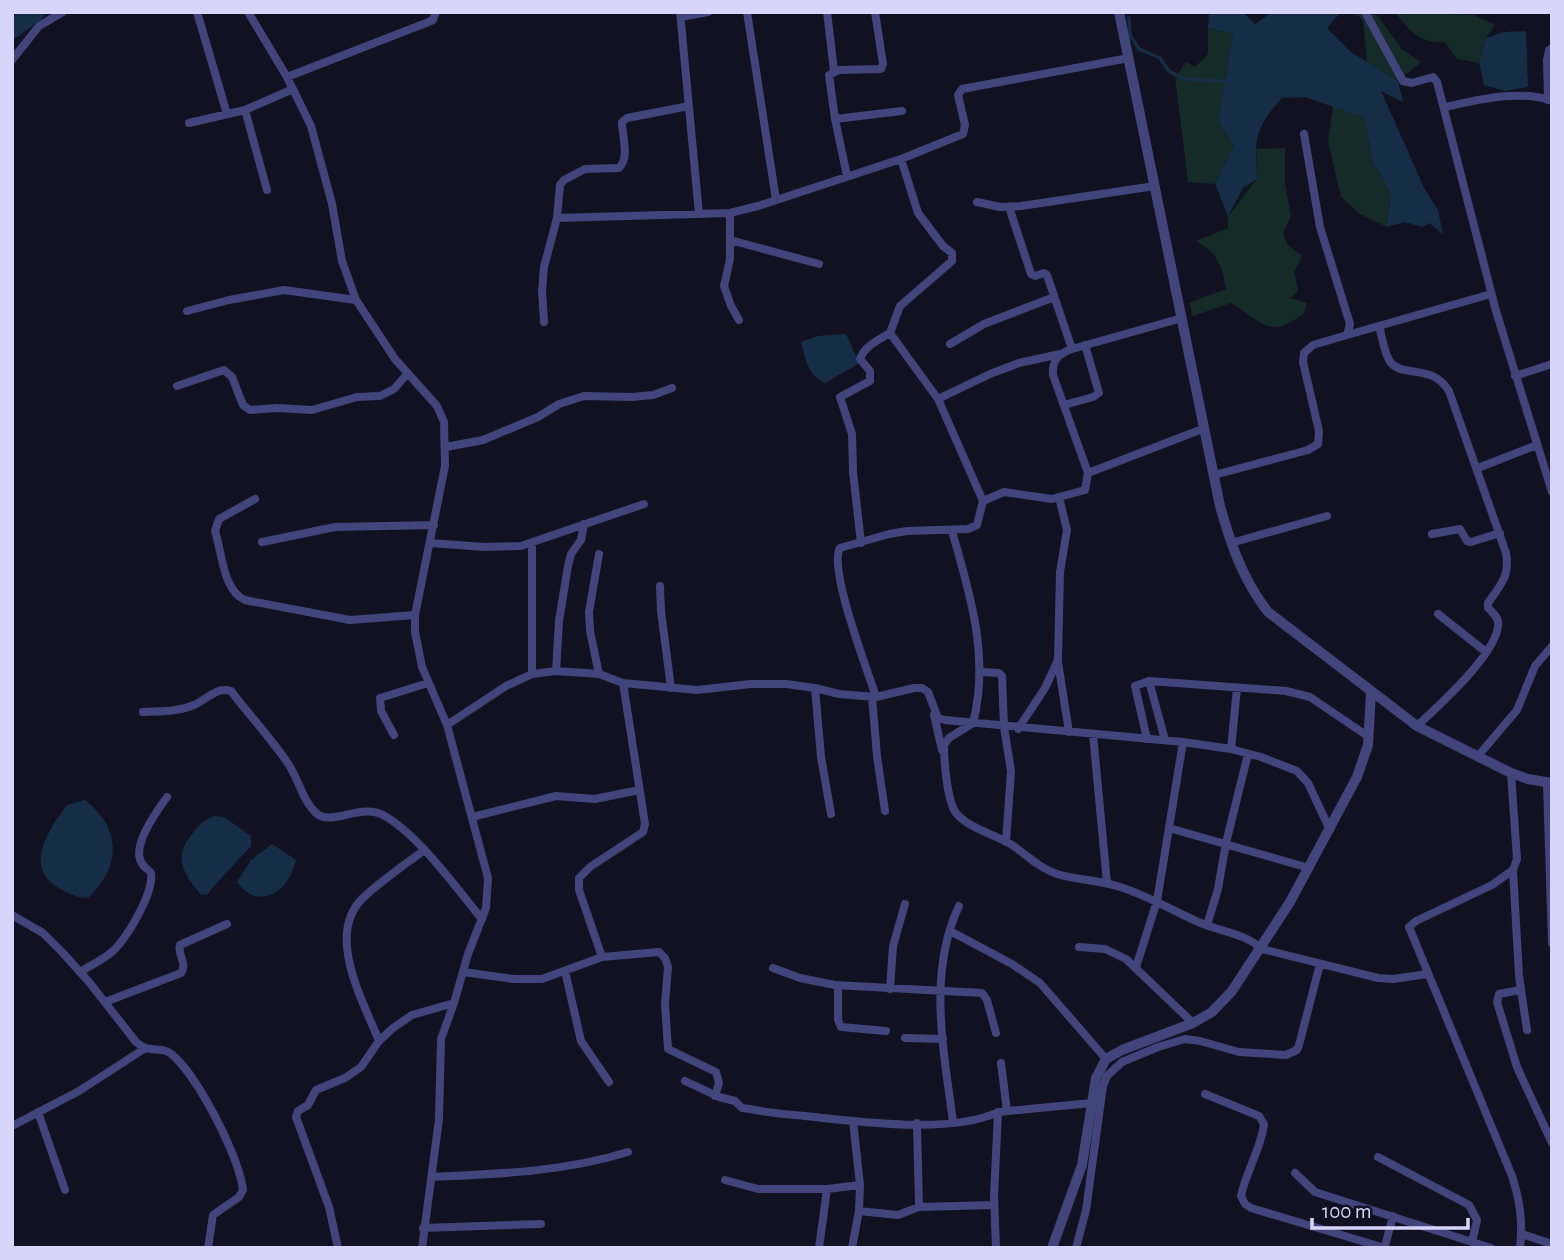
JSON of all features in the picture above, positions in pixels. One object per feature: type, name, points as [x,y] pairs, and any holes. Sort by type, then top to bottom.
[{"type":"street","points":[[12,60],[39,26],[63,12]]},
{"type":"street","points":[[197,12],[227,114]]},
{"type":"street","points":[[248,12],[287,77],[311,126],[320,155],[342,261],[356,300],[394,359],[441,413],[446,446],[434,525],[415,615],[418,650],[428,683],[447,725],[488,877],[488,894],[441,1039],[439,1118],[422,1248]]},
{"type":"street","points":[[287,77],[433,20],[436,12]]},
{"type":"street","points":[[699,214],[680,15],[708,12]]},
{"type":"street","points":[[747,12],[776,200]]},
{"type":"street","points":[[827,12],[834,71]]},
{"type":"street","points":[[847,176],[835,119],[830,75],[834,71],[881,69],[883,64],[875,12]]},
{"type":"street","points":[[1119,12],[1214,475],[1231,542],[1254,594],[1268,612],[1371,693],[1418,726],[1511,773],[1549,783],[1552,943]]},
{"type":"street","points":[[1365,12],[1403,81],[1412,83],[1433,77],[1437,82],[1491,294],[1537,445],[1548,468],[1552,492]]},
{"type":"street","points":[[1445,107],[1507,97],[1529,96],[1550,101],[1547,60],[1552,48]]},
{"type":"street","points":[[557,218],[730,213],[901,159],[962,134],[965,125],[958,95],[962,89],[1129,58]]},
{"type":"street","points":[[189,123],[245,110],[293,89]]},
{"type":"street","points":[[544,323],[544,267],[564,180],[585,169],[619,168],[625,156],[622,122],[627,118],[689,106]]},
{"type":"street","points":[[245,110],[267,190]]},
{"type":"street","points":[[835,119],[902,111]]},
{"type":"street","points":[[1304,134],[1321,227],[1350,324],[1348,335]]},
{"type":"street","points":[[862,543],[853,472],[852,434],[840,397],[870,381],[870,371],[860,359],[861,355],[873,343],[890,333],[900,306],[952,261],[952,254],[918,213],[901,159]]},
{"type":"street","points":[[977,202],[985,206],[1009,207],[1155,186]]},
{"type":"street","points":[[1009,207],[1031,274],[1047,275],[1072,349]]},
{"type":"street","points":[[730,213],[730,259],[724,286],[739,320]]},
{"type":"street","points":[[730,240],[819,264]]},
{"type":"street","points":[[187,312],[229,299],[284,290],[356,300]]},
{"type":"street","points":[[1214,475],[1308,450],[1318,444],[1319,431],[1303,362],[1304,353],[1313,345],[1491,294]]},
{"type":"street","points":[[950,344],[984,324],[1054,297]]},
{"type":"street","points":[[938,399],[1019,363],[1060,354],[1182,318]]},
{"type":"street","points":[[1379,326],[1391,362],[1398,367],[1426,372],[1442,381],[1449,391],[1500,533],[1508,569],[1505,579],[1488,603],[1488,608],[1497,617],[1498,623],[1486,652],[1466,678],[1418,726]]},
{"type":"street","points":[[885,811],[877,756],[874,697],[846,606],[837,566],[837,552],[840,548],[907,531],[968,529],[977,525],[983,501],[938,399],[890,333]]},
{"type":"street","points":[[1064,405],[1099,393],[1085,345]]},
{"type":"street","points":[[983,501],[1004,492],[1034,497],[1059,497],[1085,490],[1087,473],[1053,375],[1052,365],[1060,354]]},
{"type":"street","points":[[1515,376],[1552,363]]},
{"type":"street","points":[[177,386],[224,370],[232,377],[243,405],[250,410],[312,410],[357,397],[380,396],[394,389],[407,374]]},
{"type":"street","points":[[446,446],[483,440],[538,417],[559,404],[584,396],[632,397],[653,395],[673,388]]},
{"type":"street","points":[[1087,473],[1205,428]]},
{"type":"street","points":[[1478,468],[1537,445]]},
{"type":"street","points":[[1059,497],[1067,530],[1060,572],[1058,660],[1069,732]]},
{"type":"street","points":[[255,499],[219,519],[216,525],[215,531],[230,586],[236,596],[350,620],[415,615]]},
{"type":"street","points":[[430,543],[506,548],[532,544],[645,503]]},
{"type":"street","points":[[1231,542],[1327,516]]},
{"type":"street","points":[[556,671],[559,621],[568,566],[571,554],[581,540],[584,524]]},
{"type":"street","points":[[262,542],[335,527],[434,525]]},
{"type":"street","points":[[1432,534],[1460,529],[1466,541],[1471,542],[1500,533]]},
{"type":"street","points":[[952,531],[977,630],[981,672],[973,723],[943,744],[950,795],[956,812],[971,824],[1056,873],[1107,883],[1157,901],[1207,925],[1242,936],[1262,949],[1378,978],[1393,979],[1428,974]]},
{"type":"street","points":[[531,674],[532,544]]},
{"type":"street","points":[[599,554],[589,612],[599,674]]},
{"type":"street","points":[[660,586],[671,688]]},
{"type":"street","points":[[1438,614],[1486,652]]},
{"type":"street","points":[[1478,756],[1517,710],[1535,666],[1551,647]]},
{"type":"street","points":[[1018,729],[1045,688],[1058,660]]},
{"type":"street","points":[[447,725],[506,686],[531,674],[556,671],[599,674],[624,683],[697,690],[751,684],[815,688],[839,694],[874,697],[922,688],[928,692],[944,755]]},
{"type":"street","points":[[981,672],[994,672],[1002,676],[1004,727],[1011,771],[1006,842]]},
{"type":"street","points":[[1147,739],[1135,686],[1149,681],[1286,691],[1310,697],[1369,737]]},
{"type":"street","points":[[1149,681],[1165,740]]},
{"type":"street","points":[[394,735],[382,711],[380,698],[428,683]]},
{"type":"street","points":[[602,957],[577,883],[590,867],[643,832],[645,824],[624,683]]},
{"type":"street","points":[[815,688],[821,757],[831,814]]},
{"type":"street","points":[[1231,749],[1237,688]]},
{"type":"street","points":[[142,712],[183,708],[219,691],[230,691],[288,762],[317,814],[326,818],[370,810],[382,815],[423,850],[482,919]]},
{"type":"street","points":[[1052,1248],[1082,1165],[1096,1078],[1106,1059],[1122,1050],[1193,1023],[1212,1012],[1233,992],[1262,949],[1309,868],[1364,761],[1369,737],[1371,693]]},
{"type":"street","points":[[933,712],[937,718],[973,723],[1183,742],[1248,754],[1297,771],[1308,783],[1329,830]]},
{"type":"street","points":[[1093,734],[1107,883]]},
{"type":"street","points":[[1136,967],[1157,901],[1183,742]]},
{"type":"street","points":[[1207,925],[1218,889],[1226,843],[1248,754]]},
{"type":"street","points":[[1511,773],[1517,859],[1513,870],[1520,990],[1527,1030]]},
{"type":"street","points":[[472,817],[556,796],[604,799],[639,790]]},
{"type":"street","points":[[80,972],[118,947],[139,914],[152,879],[151,873],[140,859],[143,834],[167,797]]},
{"type":"street","points":[[1169,828],[1309,868]]},
{"type":"street","points":[[379,1041],[359,992],[346,945],[349,919],[361,900],[423,850]]},
{"type":"street","points":[[1513,870],[1493,885],[1416,921],[1409,927],[1512,1177],[1520,1203],[1521,1248]]},
{"type":"street","points":[[890,989],[893,946],[905,904]]},
{"type":"street","points":[[953,1122],[939,992],[950,931],[959,906]]},
{"type":"street","points":[[12,915],[44,933],[144,1049]]},
{"type":"street","points":[[105,1002],[181,972],[184,963],[180,945],[227,924]]},
{"type":"street","points":[[950,931],[1012,964],[1040,983],[1106,1059]]},
{"type":"street","points":[[1079,947],[1105,949],[1136,967],[1193,1023]]},
{"type":"street","points":[[463,972],[513,979],[542,979],[602,957],[659,952],[668,967],[664,1004],[668,1049],[716,1072],[719,1083],[715,1096]]},
{"type":"street","points":[[1076,1248],[1088,1201],[1103,1086],[1113,1069],[1158,1046],[1185,1039],[1239,1052],[1292,1054],[1300,1045],[1320,964]]},
{"type":"street","points":[[773,968],[800,978],[838,985],[982,993],[987,1000],[996,1033]]},
{"type":"street","points":[[565,971],[581,1041],[609,1082]]},
{"type":"street","points":[[838,985],[838,1020],[841,1027],[886,1031]]},
{"type":"street","points":[[1520,990],[1499,994],[1497,1002],[1520,1075],[1552,1143]]},
{"type":"street","points":[[338,1248],[329,1207],[296,1117],[298,1111],[308,1105],[316,1090],[345,1078],[361,1067],[379,1041],[393,1028],[412,1015],[454,1003]]},
{"type":"street","points":[[905,1038],[943,1039]]},
{"type":"street","points":[[12,1126],[79,1090],[144,1049],[166,1050],[177,1059],[197,1088],[231,1148],[243,1190],[239,1197],[212,1215],[208,1248]]},
{"type":"street","points":[[996,1248],[995,1206],[1002,1112],[1001,1063]]},
{"type":"street","points":[[685,1081],[715,1096],[735,1101],[743,1108],[853,1121],[953,1122],[984,1119],[1002,1112],[1092,1103]]},
{"type":"street","points":[[1205,1094],[1259,1116],[1264,1124],[1241,1196],[1251,1208],[1385,1247],[1393,1216]]},
{"type":"street","points":[[38,1112],[65,1190]]},
{"type":"street","points":[[852,1248],[859,1211],[860,1185],[853,1121]]},
{"type":"street","points":[[917,1123],[919,1207]]},
{"type":"street","points":[[431,1177],[525,1173],[610,1158],[628,1152]]},
{"type":"street","points":[[1378,1157],[1469,1205],[1477,1220],[1472,1242]]},
{"type":"street","points":[[1295,1173],[1315,1192],[1491,1248]]},
{"type":"street","points":[[725,1180],[758,1189],[860,1185]]},
{"type":"street","points":[[819,1248],[827,1188]]},
{"type":"street","points":[[859,1211],[898,1215],[919,1207],[995,1206]]},
{"type":"street","points":[[423,1228],[541,1224]]},
{"type":"street","points":[[1522,1234],[1552,1244]]},
{"type":"green space","points":[[1353,12],[1377,15],[1402,49],[1421,62],[1398,81],[1367,62],[1363,20]]},
{"type":"green space","points":[[1395,12],[1474,15],[1495,25],[1486,38],[1479,63],[1457,59],[1445,42],[1422,38],[1405,25]]},
{"type":"green space","points":[[1208,28],[1233,34],[1218,120],[1234,146],[1215,184],[1188,182],[1175,78],[1186,62],[1195,67],[1208,54]]},
{"type":"green space","points":[[1292,79],[1364,117],[1373,163],[1391,193],[1387,227],[1360,214],[1341,197],[1328,141],[1333,107],[1306,97],[1282,98],[1260,124]]},
{"type":"green space","points":[[1285,148],[1285,183],[1291,216],[1283,234],[1288,245],[1302,256],[1294,272],[1298,291],[1290,298],[1307,303],[1304,313],[1282,326],[1274,327],[1258,321],[1231,303],[1193,316],[1189,303],[1226,289],[1218,260],[1196,241],[1228,228],[1228,216],[1257,179],[1256,149]]},
{"type":"water","points":[[1209,12],[1243,12],[1255,24],[1272,12],[1341,12],[1327,28],[1351,52],[1398,81],[1403,102],[1381,91],[1425,190],[1438,210],[1443,235],[1430,223],[1422,227],[1405,222],[1387,227],[1391,193],[1373,163],[1364,117],[1306,97],[1281,98],[1266,119],[1258,135],[1257,179],[1243,188],[1228,216],[1215,184],[1234,146],[1218,120],[1233,34],[1208,28]]},
{"type":"water","points":[[1526,31],[1528,87],[1505,91],[1484,85],[1479,63],[1486,38],[1504,32]]},
{"type":"water","points":[[846,334],[858,364],[825,383],[819,380],[811,371],[801,342],[818,336]]},
{"type":"water","points":[[85,800],[105,823],[113,847],[107,873],[88,898],[76,896],[57,887],[42,869],[41,858],[47,836],[67,805]]},
{"type":"water","points":[[214,816],[224,817],[251,836],[251,846],[208,894],[201,895],[185,873],[183,851],[197,828]]},
{"type":"water","points":[[272,844],[296,860],[293,871],[273,894],[255,896],[237,882],[251,860]]},
{"type":"waterway","points":[[12,29],[35,12]]},
{"type":"waterway","points":[[1129,18],[1130,35],[1139,49],[1160,58],[1169,71],[1183,79],[1224,81]]}]
